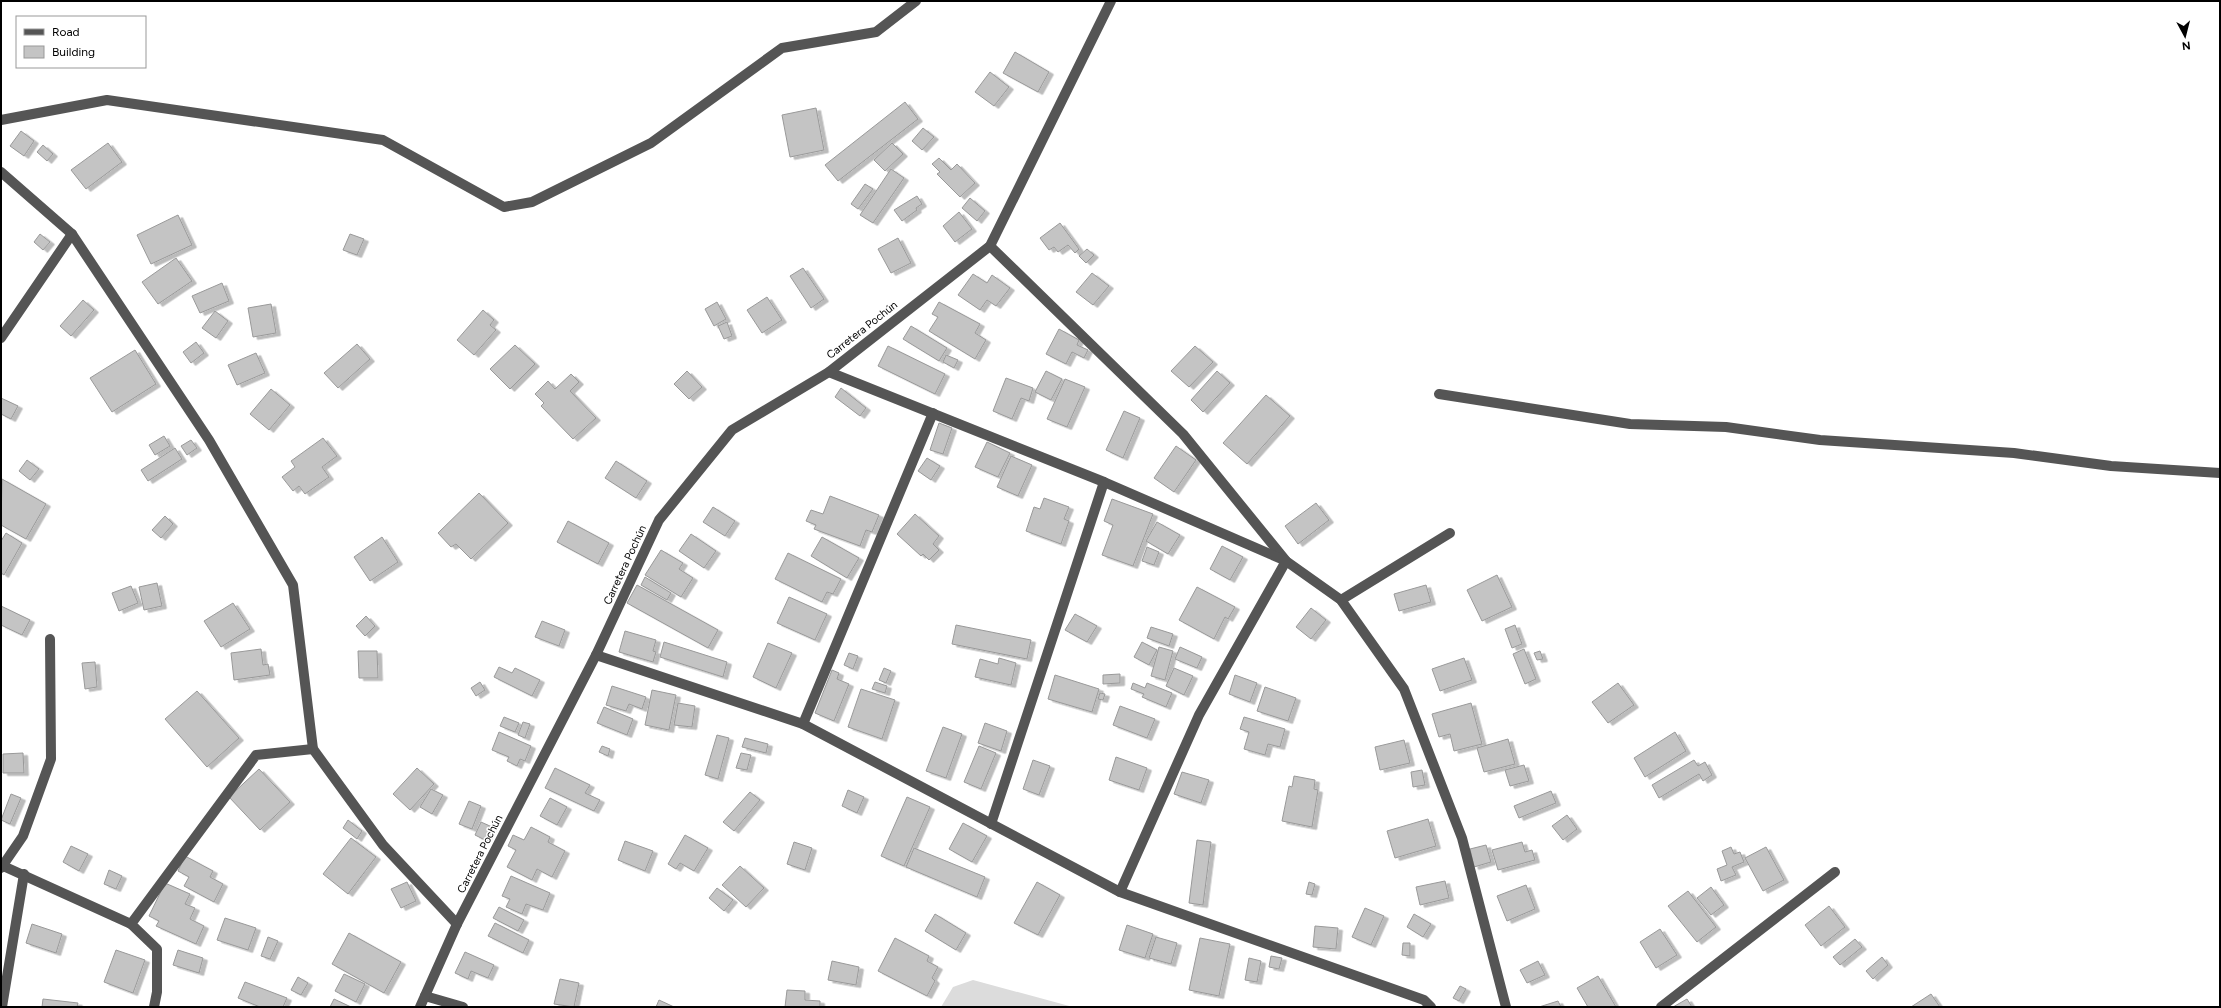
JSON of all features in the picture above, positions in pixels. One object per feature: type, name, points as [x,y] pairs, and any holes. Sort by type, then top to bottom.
[{"type":"street","points":[[1,120],[107,100],[383,140],[504,207],[532,202],[651,143],[782,48],[876,32],[916,1]]},
{"type":"street","points":[[1111,1],[990,246],[1183,434],[1286,561]]},
{"type":"street","points":[[1,172],[72,234],[209,440],[293,585],[313,749],[384,845],[457,924]]},
{"type":"street","points":[[1,338],[72,234]]},
{"type":"street","name":"Carretera Pochún","points":[[420,1007],[457,924],[596,655],[659,520],[732,430],[828,372],[990,246]]},
{"type":"street","points":[[828,372],[1104,482],[1286,561],[1341,600],[1404,689],[1462,838],[1506,1007]]},
{"type":"street","points":[[1439,394],[1630,424],[1726,427],[1820,440],[2014,453],[2111,466],[2220,473]]},
{"type":"street","points":[[803,724],[933,413]]},
{"type":"street","points":[[991,824],[1104,482]]},
{"type":"street","points":[[1341,600],[1450,533]]},
{"type":"street","points":[[1120,892],[1199,715],[1286,561]]},
{"type":"street","points":[[50,639],[51,759],[24,836],[2,866],[24,874],[131,924],[157,949],[157,992],[154,1007]]},
{"type":"street","points":[[596,655],[803,724],[1120,892],[1424,1000],[1431,1007]]},
{"type":"street","points":[[131,924],[256,755],[313,749]]},
{"type":"street","points":[[1661,1007],[1835,872]]},
{"type":"street","points":[[2,1007],[24,874]]},
{"type":"street","points":[[425,996],[463,1007]]},
{"type":"shaded area","points":[[973,980],[1073,1007],[941,1007],[953,987]]},
{"type":"building","points":[[1015,52],[1049,72],[1038,92],[1003,73]]},
{"type":"building","points":[[990,72],[1009,87],[994,106],[975,92]]},
{"type":"building","points":[[905,102],[918,119],[838,181],[825,165]]},
{"type":"building","points":[[816,108],[824,150],[790,157],[782,115]]},
{"type":"building","points":[[923,128],[934,137],[922,150],[912,141]]},
{"type":"building","points":[[21,131],[34,141],[24,156],[10,146]]},
{"type":"building","points":[[108,143],[122,162],[86,189],[71,170]]},
{"type":"building","points":[[892,143],[903,154],[885,171],[874,160]]},
{"type":"building","points":[[43,145],[53,154],[47,161],[37,152]]},
{"type":"building","points":[[939,158],[951,170],[957,164],[975,183],[960,197],[937,174],[940,172],[932,164]]},
{"type":"building","points":[[891,169],[904,178],[873,223],[860,215]]},
{"type":"building","points":[[865,184],[873,189],[858,209],[851,204]]},
{"type":"building","points":[[917,196],[922,204],[916,208],[917,210],[902,221],[894,210]]},
{"type":"building","points":[[970,198],[985,211],[977,221],[962,208]]},
{"type":"building","points":[[959,212],[972,229],[955,242],[943,226]]},
{"type":"building","points":[[178,215],[192,245],[151,264],[137,235]]},
{"type":"building","points":[[1060,223],[1079,249],[1075,253],[1068,245],[1058,252],[1054,247],[1049,250],[1040,238]]},
{"type":"building","points":[[40,234],[50,242],[43,250],[34,242]]},
{"type":"building","points":[[350,234],[364,239],[357,255],[343,250]]},
{"type":"building","points":[[898,238],[911,263],[891,273],[878,249]]},
{"type":"building","points":[[1087,249],[1094,255],[1086,263],[1079,256]]},
{"type":"building","points":[[176,258],[192,281],[158,304],[142,282]]},
{"type":"building","points":[[803,268],[824,299],[811,308],[790,276]]},
{"type":"building","points":[[1092,273],[1109,286],[1093,305],[1076,292]]},
{"type":"building","points":[[973,274],[987,283],[992,275],[1010,288],[996,306],[987,300],[980,310],[958,295]]},
{"type":"building","points":[[222,283],[229,301],[200,313],[192,296]]},
{"type":"building","points":[[767,297],[782,320],[762,333],[747,310]]},
{"type":"building","points":[[83,300],[94,310],[71,336],[60,326]]},
{"type":"building","points":[[717,302],[726,319],[714,326],[705,309]]},
{"type":"building","points":[[939,302],[980,324],[975,333],[986,340],[975,359],[929,331],[938,317],[932,314]]},
{"type":"building","points":[[271,304],[276,333],[253,337],[248,308]]},
{"type":"building","points":[[483,310],[494,320],[490,325],[496,330],[474,355],[457,340]]},
{"type":"building","points":[[215,311],[228,321],[216,338],[202,328]]},
{"type":"building","points":[[727,322],[732,336],[724,339],[718,326]]},
{"type":"building","points":[[911,326],[947,348],[939,361],[903,339]]},
{"type":"building","points":[[1059,329],[1079,340],[1077,345],[1088,350],[1084,358],[1072,352],[1066,364],[1046,354]]},
{"type":"building","points":[[196,342],[204,353],[191,363],[183,352]]},
{"type":"building","points":[[357,344],[370,359],[338,388],[324,373]]},
{"type":"building","points":[[515,345],[535,364],[510,389],[490,369]]},
{"type":"building","points":[[888,346],[945,374],[935,394],[878,366]]},
{"type":"building","points":[[1195,346],[1213,362],[1189,387],[1171,371]]},
{"type":"building","points":[[135,350],[156,384],[112,412],[90,378]]},
{"type":"building","points":[[256,353],[265,373],[237,385],[228,365]]},
{"type":"building","points":[[946,355],[958,360],[954,368],[943,362]]},
{"type":"building","points":[[687,371],[702,387],[689,399],[674,384]]},
{"type":"building","points":[[1046,371],[1062,379],[1051,400],[1035,392]]},
{"type":"building","points":[[1217,371],[1230,383],[1203,412],[1191,400]]},
{"type":"building","points":[[571,374],[579,382],[570,391],[596,418],[573,439],[541,406],[544,403],[535,394],[548,381],[555,389]]},
{"type":"building","points":[[1006,378],[1033,388],[1029,401],[1021,398],[1012,419],[993,411]]},
{"type":"building","points":[[1065,379],[1085,387],[1067,427],[1047,419]]},
{"type":"building","points":[[841,388],[866,408],[860,416],[835,397]]},
{"type":"building","points":[[271,389],[290,405],[269,430],[250,414]]},
{"type":"building","points":[[1266,395],[1290,416],[1247,464],[1223,443]]},
{"type":"building","points":[[1,398],[18,406],[11,419],[1,414]]},
{"type":"building","points":[[1124,411],[1140,418],[1123,458],[1106,450]]},
{"type":"building","points":[[939,423],[952,428],[943,454],[930,450]]},
{"type":"building","points":[[164,436],[170,446],[155,455],[149,445]]},
{"type":"building","points":[[323,438],[337,456],[322,467],[329,477],[305,494],[299,486],[293,491],[282,477],[295,467],[291,461]]},
{"type":"building","points":[[191,440],[197,448],[187,455],[181,446]]},
{"type":"building","points":[[987,442],[1010,453],[998,477],[975,467]]},
{"type":"building","points":[[1176,446],[1196,460],[1174,492],[1154,478]]},
{"type":"building","points":[[175,448],[182,459],[148,481],[141,470]]},
{"type":"building","points":[[1011,456],[1032,465],[1018,496],[997,487]]},
{"type":"building","points":[[927,458],[940,466],[931,480],[918,471]]},
{"type":"building","points":[[27,460],[39,469],[30,480],[19,471]]},
{"type":"building","points":[[616,461],[647,481],[636,498],[605,478]]},
{"type":"building","points":[[2,479],[46,504],[26,539],[1,525]]},
{"type":"building","points":[[479,493],[508,523],[471,559],[456,544],[451,547],[438,533]]},
{"type":"building","points":[[830,496],[879,515],[872,532],[866,530],[860,546],[814,529],[816,525],[806,521],[811,510],[823,514]]},
{"type":"building","points":[[1044,498],[1069,507],[1064,519],[1069,521],[1061,544],[1026,531],[1034,507],[1040,509]]},
{"type":"building","points":[[1112,499],[1153,514],[1133,566],[1102,555],[1113,525],[1104,521]]},
{"type":"building","points":[[1316,503],[1329,520],[1298,544],[1285,526]]},
{"type":"building","points":[[713,507],[735,521],[725,536],[703,522]]},
{"type":"building","points":[[915,514],[939,536],[933,544],[939,550],[929,560],[923,554],[921,556],[897,534]]},
{"type":"building","points":[[165,516],[173,524],[161,538],[152,530]]},
{"type":"building","points":[[568,521],[609,543],[598,564],[557,542]]},
{"type":"building","points":[[1157,522],[1180,535],[1168,554],[1146,541]]},
{"type":"building","points":[[6,533],[22,543],[4,575],[1,573],[1,541]]},
{"type":"building","points":[[691,534],[716,551],[704,568],[679,551]]},
{"type":"building","points":[[382,537],[398,562],[370,581],[354,557]]},
{"type":"building","points":[[822,537],[859,558],[847,578],[811,556]]},
{"type":"building","points":[[1222,546],[1243,557],[1230,580],[1210,569]]},
{"type":"building","points":[[1147,547],[1159,552],[1154,565],[1142,561]]},
{"type":"building","points":[[661,550],[683,563],[679,569],[693,578],[681,597],[645,575]]},
{"type":"building","points":[[788,553],[841,579],[833,594],[827,592],[822,602],[775,579]]},
{"type":"building","points":[[1497,575],[1512,607],[1482,621],[1467,590]]},
{"type":"building","points":[[645,577],[671,593],[667,600],[641,585]]},
{"type":"building","points":[[157,583],[162,606],[144,610],[139,587]]},
{"type":"building","points":[[637,585],[718,630],[708,648],[627,603]]},
{"type":"building","points":[[1426,585],[1431,602],[1399,611],[1394,594]]},
{"type":"building","points":[[131,586],[138,603],[119,611],[112,593]]},
{"type":"building","points":[[1197,587],[1235,607],[1228,619],[1225,617],[1214,639],[1179,620]]},
{"type":"building","points":[[789,597],[827,614],[815,640],[777,623]]},
{"type":"building","points":[[233,603],[250,629],[221,647],[204,621]]},
{"type":"building","points":[[1,606],[30,620],[22,635],[1,625]]},
{"type":"building","points":[[1311,608],[1326,620],[1311,639],[1296,627]]},
{"type":"building","points":[[1075,614],[1097,626],[1087,642],[1065,630]]},
{"type":"building","points":[[366,616],[375,626],[365,636],[356,626]]},
{"type":"building","points":[[542,621],[565,630],[559,646],[535,637]]},
{"type":"building","points":[[956,625],[1031,640],[1027,659],[952,644]]},
{"type":"building","points":[[1515,625],[1522,644],[1512,648],[1505,629]]},
{"type":"building","points":[[1151,627],[1173,634],[1169,646],[1147,638]]},
{"type":"building","points":[[625,631],[656,640],[653,651],[656,652],[653,662],[619,652]]},
{"type":"building","points":[[664,642],[727,662],[723,677],[660,657]]},
{"type":"building","points":[[1142,642],[1157,650],[1149,665],[1134,657]]},
{"type":"building","points":[[768,643],[792,653],[776,688],[753,677]]},
{"type":"building","points":[[1159,647],[1173,651],[1165,680],[1151,676]]},
{"type":"building","points":[[1180,647],[1202,657],[1197,668],[1175,659]]},
{"type":"building","points":[[261,649],[263,665],[268,664],[270,675],[234,680],[231,653]]},
{"type":"building","points":[[1524,649],[1536,679],[1525,684],[1513,654]]},
{"type":"building","points":[[358,651],[377,651],[378,678],[359,678]]},
{"type":"building","points":[[1540,651],[1543,659],[1537,660],[1534,653]]},
{"type":"building","points":[[849,653],[858,656],[853,669],[844,665]]},
{"type":"building","points":[[999,658],[1016,663],[1011,685],[975,677],[980,659],[998,664]]},
{"type":"building","points":[[1464,658],[1472,680],[1440,691],[1432,669]]},
{"type":"building","points":[[95,662],[97,687],[85,689],[82,663]]},
{"type":"building","points":[[499,667],[512,673],[515,668],[540,680],[532,696],[494,677]]},
{"type":"building","points":[[884,668],[891,671],[886,683],[879,680]]},
{"type":"building","points":[[1174,668],[1193,676],[1184,695],[1166,686]]},
{"type":"building","points":[[832,670],[839,673],[837,679],[849,684],[834,721],[815,713]]},
{"type":"building","points":[[1120,674],[1120,683],[1103,684],[1103,675]]},
{"type":"building","points":[[1055,675],[1099,689],[1092,712],[1048,699]]},
{"type":"building","points":[[1235,675],[1257,683],[1250,702],[1229,694]]},
{"type":"building","points":[[480,682],[485,690],[476,696],[471,688]]},
{"type":"building","points":[[875,682],[887,686],[885,693],[872,689]]},
{"type":"building","points":[[1133,683],[1145,688],[1147,683],[1172,693],[1166,707],[1142,697],[1144,694],[1131,689]]},
{"type":"building","points":[[1618,683],[1634,705],[1608,723],[1592,702]]},
{"type":"building","points":[[612,686],[646,697],[642,709],[629,704],[626,711],[606,705]]},
{"type":"building","points":[[1265,687],[1296,698],[1288,721],[1257,711]]},
{"type":"building","points":[[861,689],[895,700],[882,739],[848,727]]},
{"type":"building","points":[[652,690],[676,695],[669,730],[645,725]]},
{"type":"building","points":[[197,691],[239,738],[207,767],[165,719]]},
{"type":"building","points":[[1100,693],[1105,694],[1103,700],[1098,699]]},
{"type":"building","points":[[678,703],[695,706],[692,727],[674,725]]},
{"type":"building","points":[[1471,703],[1482,744],[1454,751],[1450,734],[1439,737],[1432,714]]},
{"type":"building","points":[[1120,706],[1155,719],[1147,738],[1113,725]]},
{"type":"building","points":[[604,707],[633,719],[627,735],[597,723]]},
{"type":"building","points":[[504,717],[519,723],[515,732],[500,726]]},
{"type":"building","points":[[1244,717],[1285,729],[1280,747],[1268,744],[1265,755],[1244,749],[1249,732],[1240,729]]},
{"type":"building","points":[[523,722],[530,724],[525,738],[518,735]]},
{"type":"building","points":[[985,723],[1007,731],[1001,751],[978,743]]},
{"type":"building","points":[[943,727],[962,734],[946,778],[926,771]]},
{"type":"building","points":[[499,732],[531,746],[525,761],[520,759],[517,766],[507,761],[509,757],[492,750]]},
{"type":"building","points":[[1675,732],[1686,751],[1645,777],[1634,758]]},
{"type":"building","points":[[717,735],[729,738],[718,779],[705,775]]},
{"type":"building","points":[[745,738],[768,744],[766,753],[742,747]]},
{"type":"building","points":[[1508,739],[1515,764],[1484,772],[1477,748]]},
{"type":"building","points":[[1404,740],[1410,763],[1380,770],[1375,747]]},
{"type":"building","points":[[602,746],[610,749],[608,756],[599,752]]},
{"type":"building","points":[[979,746],[996,753],[981,789],[964,782]]},
{"type":"building","points":[[23,753],[24,773],[3,773],[3,754]]},
{"type":"building","points":[[741,753],[751,755],[747,770],[736,768]]},
{"type":"building","points":[[1116,757],[1147,768],[1139,790],[1109,780]]},
{"type":"building","points":[[1033,760],[1050,766],[1039,795],[1023,789]]},
{"type":"building","points":[[1694,760],[1698,766],[1705,762],[1712,775],[1703,781],[1699,774],[1659,798],[1652,785]]},
{"type":"building","points":[[1524,765],[1529,781],[1510,786],[1505,770]]},
{"type":"building","points":[[417,768],[434,784],[410,810],[393,794]]},
{"type":"building","points":[[555,768],[590,785],[585,793],[600,800],[594,811],[545,788]]},
{"type":"building","points":[[259,769],[290,802],[260,830],[229,797]]},
{"type":"building","points":[[1422,770],[1425,785],[1413,787],[1411,772]]},
{"type":"building","points":[[1182,772],[1209,780],[1201,803],[1174,794]]},
{"type":"building","points":[[1294,776],[1315,780],[1314,789],[1318,790],[1312,827],[1282,821],[1289,786],[1292,787]]},
{"type":"building","points":[[431,789],[443,795],[432,814],[420,807]]},
{"type":"building","points":[[848,790],[864,797],[857,813],[842,806]]},
{"type":"building","points":[[1551,791],[1556,803],[1519,818],[1514,806]]},
{"type":"building","points":[[750,792],[760,800],[734,831],[723,822]]},
{"type":"building","points":[[11,794],[21,798],[10,824],[1,820]]},
{"type":"building","points":[[907,797],[930,807],[904,866],[881,856]]},
{"type":"building","points":[[550,798],[567,807],[557,825],[540,816]]},
{"type":"building","points":[[469,801],[481,806],[472,829],[459,824]]},
{"type":"building","points":[[1567,815],[1577,829],[1563,840],[1552,826]]},
{"type":"building","points":[[1428,819],[1436,846],[1395,858],[1387,831]]},
{"type":"building","points":[[348,820],[362,831],[357,839],[343,828]]},
{"type":"building","points":[[481,822],[492,827],[485,840],[475,835]]},
{"type":"building","points":[[963,823],[987,836],[972,862],[949,849]]},
{"type":"building","points":[[531,827],[550,837],[548,842],[565,851],[552,877],[537,869],[532,880],[507,867],[516,850],[508,846],[513,835],[524,840]]},
{"type":"building","points":[[685,835],[708,848],[694,871],[680,863],[676,869],[668,864]]},
{"type":"building","points":[[351,838],[376,857],[348,894],[323,874]]},
{"type":"building","points":[[1197,840],[1211,842],[1203,905],[1189,903]]},
{"type":"building","points":[[625,841],[653,851],[645,871],[618,860]]},
{"type":"building","points":[[794,842],[812,848],[805,870],[787,864]]},
{"type":"building","points":[[1522,842],[1525,852],[1532,850],[1535,860],[1498,870],[1492,850]]},
{"type":"building","points":[[1486,845],[1491,862],[1474,867],[1470,849]]},
{"type":"building","points":[[71,846],[88,854],[79,871],[63,862]]},
{"type":"building","points":[[1731,847],[1734,854],[1740,852],[1744,862],[1732,867],[1736,875],[1721,881],[1717,869],[1727,865],[1722,851]]},
{"type":"building","points":[[1766,847],[1784,880],[1763,891],[1745,858]]},
{"type":"building","points":[[914,848],[985,877],[977,897],[906,867]]},
{"type":"building","points":[[185,856],[213,871],[210,877],[223,884],[214,902],[184,886],[189,877],[178,871]]},
{"type":"building","points":[[740,866],[764,888],[746,907],[722,885]]},
{"type":"building","points":[[109,870],[122,876],[116,889],[104,884]]},
{"type":"building","points":[[511,876],[550,893],[543,910],[526,904],[522,914],[506,907],[510,899],[502,896]]},
{"type":"building","points":[[1445,881],[1449,898],[1420,905],[1416,887]]},
{"type":"building","points":[[407,882],[416,901],[401,908],[391,889]]},
{"type":"building","points":[[1037,882],[1060,895],[1038,935],[1014,923]]},
{"type":"building","points":[[1309,882],[1315,884],[1312,895],[1306,894]]},
{"type":"building","points":[[165,883],[190,894],[185,904],[195,908],[190,919],[204,926],[196,944],[156,926],[159,921],[149,916]]},
{"type":"building","points":[[1526,885],[1535,909],[1507,921],[1497,896]]},
{"type":"building","points":[[1711,887],[1724,905],[1711,915],[1697,898]]},
{"type":"building","points":[[717,888],[733,900],[724,911],[709,898]]},
{"type":"building","points":[[1688,891],[1716,927],[1697,942],[1668,906]]},
{"type":"building","points":[[1829,906],[1845,927],[1821,946],[1805,925]]},
{"type":"building","points":[[499,907],[524,920],[518,931],[493,918]]},
{"type":"building","points":[[1365,908],[1384,916],[1371,945],[1352,937]]},
{"type":"building","points":[[935,914],[966,933],[956,950],[925,931]]},
{"type":"building","points":[[1414,914],[1431,924],[1423,937],[1407,927]]},
{"type":"building","points":[[225,918],[256,928],[248,950],[217,940]]},
{"type":"building","points":[[495,923],[529,940],[523,953],[488,936]]},
{"type":"building","points":[[32,924],[62,934],[56,953],[26,943]]},
{"type":"building","points":[[1127,925],[1153,934],[1145,958],[1119,950]]},
{"type":"building","points":[[1315,926],[1338,928],[1336,949],[1313,947]]},
{"type":"building","points":[[1660,929],[1677,955],[1656,968],[1640,942]]},
{"type":"building","points":[[349,933],[401,962],[384,993],[332,964]]},
{"type":"building","points":[[268,937],[278,941],[270,959],[261,956]]},
{"type":"building","points":[[1156,937],[1177,943],[1171,964],[1149,958]]},
{"type":"building","points":[[895,938],[929,956],[927,961],[938,967],[932,978],[935,981],[927,996],[878,971]]},
{"type":"building","points":[[1200,938],[1230,944],[1219,996],[1189,990]]},
{"type":"building","points":[[1855,939],[1862,947],[1840,965],[1833,957]]},
{"type":"building","points":[[1403,943],[1410,943],[1410,956],[1402,955]]},
{"type":"building","points":[[116,950],[145,960],[133,993],[104,982]]},
{"type":"building","points":[[178,950],[203,958],[199,973],[173,965]]},
{"type":"building","points":[[465,952],[494,965],[488,978],[471,971],[468,979],[455,973]]},
{"type":"building","points":[[1271,956],[1282,958],[1279,969],[1269,967]]},
{"type":"building","points":[[1882,957],[1888,965],[1873,979],[1866,971]]},
{"type":"building","points":[[1249,958],[1261,961],[1257,982],[1245,980]]},
{"type":"building","points":[[832,961],[859,967],[856,985],[828,980]]},
{"type":"building","points":[[1538,961],[1545,975],[1527,983],[1520,970]]},
{"type":"building","points":[[344,974],[365,984],[356,1002],[335,991]]},
{"type":"building","points":[[1598,976],[1616,1007],[1588,1007],[1577,988]]},
{"type":"building","points":[[298,977],[308,983],[301,995],[291,990]]},
{"type":"building","points":[[560,979],[579,983],[574,1007],[554,1004]]},
{"type":"building","points":[[245,982],[287,998],[283,1007],[260,1007],[238,998]]},
{"type":"building","points":[[1460,986],[1466,989],[1459,1001],[1453,998]]},
{"type":"building","points":[[787,990],[805,991],[805,1000],[820,1001],[820,1007],[785,1007]]},
{"type":"building","points":[[1931,994],[1940,1007],[1911,1007]]},
{"type":"building","points":[[43,999],[78,1003],[77,1007],[42,1007]]},
{"type":"building","points":[[334,999],[351,1007],[330,1007]]},
{"type":"building","points":[[1687,999],[1692,1007],[1673,1007]]},
{"type":"building","points":[[659,1000],[674,1007],[656,1007]]},
{"type":"building","points":[[1558,1001],[1561,1007],[1539,1007]]}]
